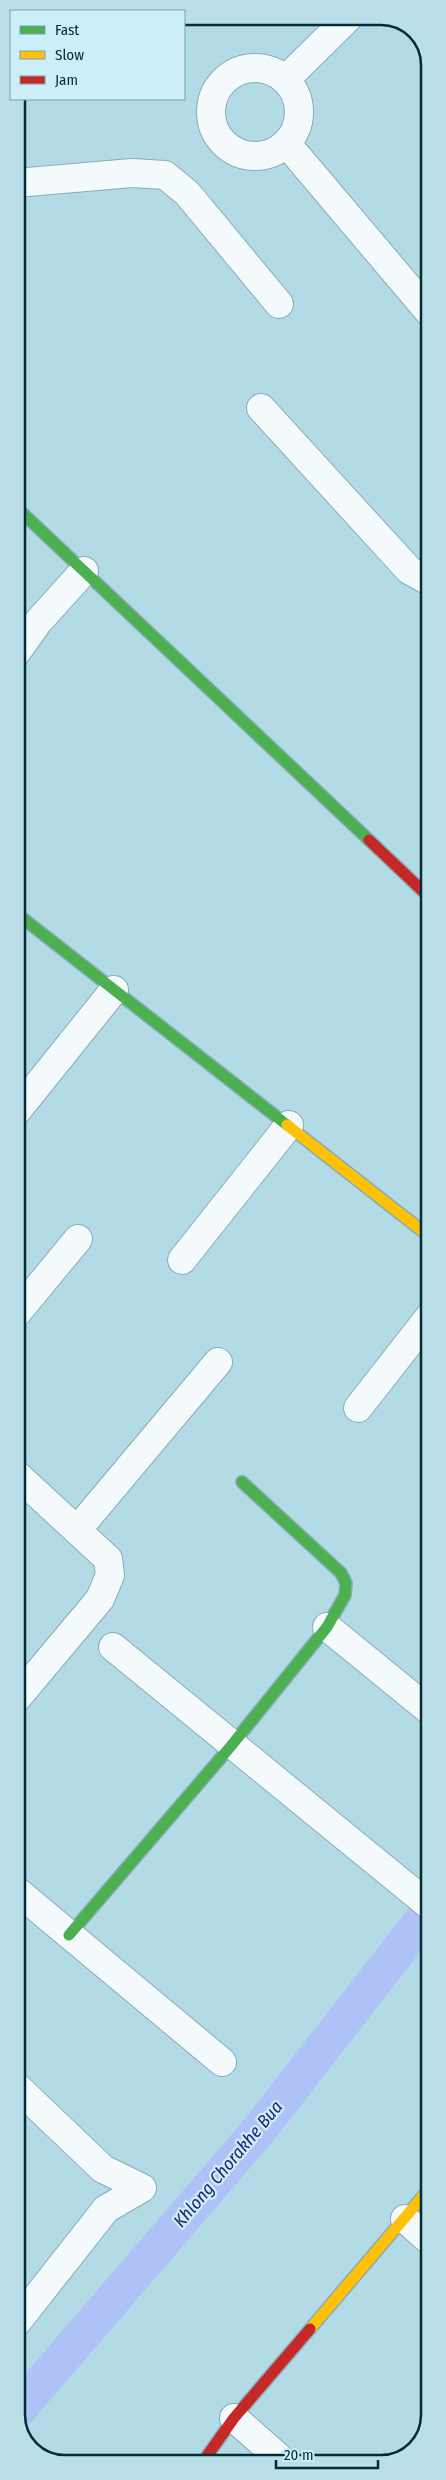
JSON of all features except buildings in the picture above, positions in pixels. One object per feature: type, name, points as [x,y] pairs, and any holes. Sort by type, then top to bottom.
[{"type":"street","points":[[285,80],[341,25]]},
{"type":"street","points":[[242,69],[265,69],[285,80],[297,100],[298,124],[287,144],[267,155],[244,156],[224,144],[212,124],[211,101],[223,81],[242,69]]},
{"type":"street","points":[[287,144],[421,303]]},
{"type":"street","points":[[25,182],[132,173],[165,175],[187,193],[279,304]]},
{"type":"street","points":[[261,408],[409,570],[421,577]]},
{"type":"street","points":[[25,516],[421,889]]},
{"type":"street","points":[[25,640],[38,622],[84,571]]},
{"type":"street","points":[[25,920],[421,1230]]},
{"type":"street","points":[[25,1101],[114,990]]},
{"type":"street","points":[[182,1260],[289,1125]]},
{"type":"street","points":[[25,1303],[78,1239]]},
{"type":"street","points":[[358,1408],[421,1328]]},
{"type":"street","points":[[77,1530],[218,1362]]},
{"type":"street","points":[[69,1935],[231,1746],[327,1627],[345,1595],[346,1583],[341,1573],[242,1482]]},
{"type":"street","points":[[25,1483],[108,1559],[110,1575],[100,1599],[25,1688]]},
{"type":"street","points":[[327,1627],[421,1704]]},
{"type":"street","points":[[113,1648],[421,1900]]},
{"type":"street","points":[[25,1898],[222,2062]]},
{"type":"street","points":[[25,2095],[103,2169],[142,2188],[106,2209],[25,2312]]},
{"type":"street","points":[[208,2455],[234,2418],[421,2199]]},
{"type":"street","points":[[405,2219],[421,2233]]},
{"type":"street","points":[[234,2418],[276,2455]]},
{"type":"waterway","name":"Khlong Chorakhe Bua","points":[[25,2402],[259,2130],[421,1922]]},
{"type":"traffic: fast","points":[[25,515],[369,840]]},
{"type":"traffic: fast","points":[[25,920],[287,1125]]},
{"type":"traffic: fast","points":[[69,1935],[231,1746],[327,1627],[345,1595],[346,1583],[341,1573],[242,1482]]},
{"type":"traffic: slow","points":[[287,1125],[421,1230]]},
{"type":"traffic: slow","points":[[310,2329],[421,2199]]},
{"type":"traffic: jam","points":[[369,840],[421,889]]},
{"type":"traffic: jam","points":[[208,2455],[234,2418],[310,2329]]}]
